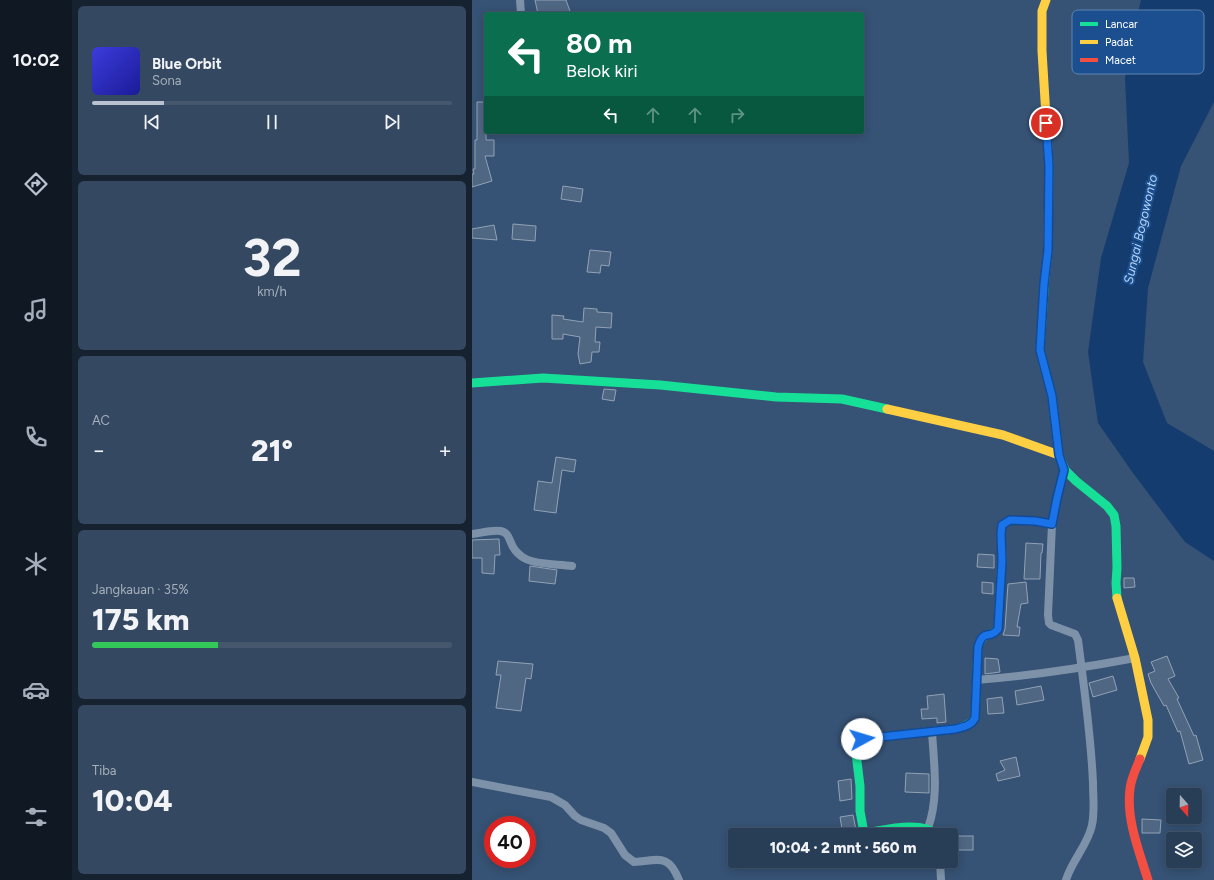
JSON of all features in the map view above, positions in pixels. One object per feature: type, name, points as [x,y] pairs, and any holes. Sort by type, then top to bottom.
[{"type":"street","points":[[520,0],[521,12]]},
{"type":"street","points":[[1046,0],[1042,11],[1042,51],[1049,166],[1048,250],[1044,284],[1040,350],[1052,396],[1059,455],[1064,470],[1107,506],[1114,515],[1116,526],[1117,598],[1135,658],[1148,720],[1148,737],[1143,754],[1134,772],[1130,788],[1129,806],[1135,838],[1148,880]]},
{"type":"street","points":[[472,383],[543,378],[660,385],[776,397],[842,399],[1003,435],[1059,455]]},
{"type":"street","points":[[1064,470],[1052,524],[1048,620],[1051,624],[1075,634],[1077,637],[1087,707],[1094,810],[1090,835],[1066,880]]},
{"type":"street","points":[[863,828],[860,811],[860,786],[855,745],[862,739],[962,728],[973,722],[976,711],[978,647],[984,635],[994,634],[998,629],[1002,561],[1002,525],[1010,520],[1035,521],[1052,524]]},
{"type":"street","points":[[472,534],[500,531],[506,533],[510,537],[513,546],[525,559],[534,562],[572,566]]},
{"type":"street","points":[[976,680],[1020,677],[1135,658]]},
{"type":"street","points":[[906,828],[928,828],[933,809],[935,787],[932,732]]},
{"type":"street","points":[[472,782],[551,797],[565,804],[575,816],[581,820],[604,828],[611,833],[625,855],[634,862],[644,862],[656,859],[664,860],[673,867],[679,880]]},
{"type":"street","points":[[940,868],[941,880]]},
{"type":"water","name":"Sungai Bogowonto","points":[[1141,0],[1214,0],[1214,102],[1181,166],[1148,288],[1143,362],[1167,423],[1214,451],[1214,561],[1185,542],[1133,473],[1098,423],[1088,352],[1101,258],[1129,163],[1126,74],[1204,74],[1204,10],[1138,10]]},
{"type":"building","points":[[535,0],[566,0],[570,12],[538,12]]},
{"type":"building","points":[[477,102],[484,102],[484,134],[486,134],[486,140],[494,140],[494,156],[485,156],[492,181],[472,187],[472,174],[474,174],[473,169],[475,169],[475,140],[477,140]]},
{"type":"building","points":[[563,186],[583,189],[581,202],[561,199]]},
{"type":"building","points":[[513,224],[536,226],[535,241],[512,239]]},
{"type":"building","points":[[494,225],[497,240],[472,238],[472,229]]},
{"type":"building","points":[[590,250],[611,252],[609,266],[601,265],[600,273],[587,272]]},
{"type":"building","points":[[584,308],[597,309],[597,312],[612,313],[611,328],[596,327],[595,342],[600,342],[599,352],[592,352],[591,362],[580,364],[578,354],[580,337],[563,334],[563,339],[552,339],[552,315],[564,316],[563,319],[583,322]]},
{"type":"building","points":[[604,389],[616,390],[614,401],[602,399]]},
{"type":"building","points":[[556,457],[576,460],[574,472],[562,470],[556,513],[534,510],[538,481],[552,483]]},
{"type":"building","points":[[499,539],[500,555],[495,555],[494,574],[482,573],[482,558],[472,558],[472,540]]},
{"type":"building","points":[[1026,543],[1043,544],[1041,553],[1040,579],[1024,579]]},
{"type":"building","points":[[978,554],[994,555],[994,568],[977,567]]},
{"type":"building","points":[[530,566],[557,570],[555,584],[529,581]]},
{"type":"building","points":[[1124,578],[1134,578],[1135,587],[1124,588]]},
{"type":"building","points":[[982,582],[993,583],[993,594],[982,593]]},
{"type":"building","points":[[1026,582],[1028,603],[1021,604],[1017,627],[1020,627],[1019,636],[1003,635],[1005,629],[1008,584]]},
{"type":"building","points":[[1167,656],[1175,676],[1168,679],[1179,698],[1177,699],[1194,736],[1196,735],[1203,760],[1189,764],[1180,731],[1178,732],[1166,705],[1164,706],[1151,683],[1148,674],[1155,671],[1151,662]]},
{"type":"building","points":[[985,658],[998,659],[1000,672],[985,674]]},
{"type":"building","points":[[498,661],[533,664],[531,679],[526,678],[521,711],[496,708],[501,675],[496,675]]},
{"type":"building","points":[[1113,676],[1117,690],[1093,697],[1089,683]]},
{"type":"building","points":[[1041,686],[1044,700],[1017,705],[1015,691]]},
{"type":"building","points":[[944,694],[946,722],[937,723],[937,718],[922,719],[921,709],[928,709],[927,696]]},
{"type":"building","points":[[1002,697],[1004,713],[988,714],[987,699]]},
{"type":"building","points":[[1016,757],[1020,776],[998,781],[996,774],[1005,770],[1000,761]]},
{"type":"building","points":[[906,773],[929,774],[929,793],[905,792]]},
{"type":"building","points":[[851,779],[852,799],[840,801],[838,781]]},
{"type":"building","points":[[853,815],[856,828],[842,828],[840,817]]},
{"type":"building","points":[[1142,819],[1161,820],[1160,833],[1142,833]]},
{"type":"building","points":[[958,836],[973,836],[973,850],[958,850]]},
{"type":"traffic: fast","points":[[1045,277],[1040,350],[1052,396],[1059,455],[1065,470],[1107,506],[1114,515],[1116,526],[1117,598]]},
{"type":"traffic: fast","points":[[472,383],[543,378],[660,385],[776,397],[842,399],[887,409]]},
{"type":"traffic: fast","points":[[863,828],[860,811],[860,786],[855,745],[862,739],[955,729],[969,724],[975,718],[978,647],[984,636],[992,634],[998,629],[1002,557]]},
{"type":"traffic: fast","points":[[892,828],[922,828]]},
{"type":"traffic: slow","points":[[1045,277],[1048,250],[1049,166],[1042,51],[1042,11],[1046,0]]},
{"type":"traffic: slow","points":[[887,409],[1003,435],[1059,455]]},
{"type":"traffic: slow","points":[[1117,598],[1135,658],[1148,720],[1148,737],[1140,759]]},
{"type":"traffic: jam","points":[[1002,557],[1002,525],[1010,520],[1035,521],[1052,524]]},
{"type":"traffic: jam","points":[[1140,759],[1131,785],[1129,800],[1134,835],[1148,880]]},
{"type":"route","points":[[862,739],[962,728],[973,722],[975,718],[978,647],[984,635],[994,634],[998,629],[1002,561],[1002,525],[1010,520],[1035,521],[1052,524],[1064,470],[1059,455],[1052,396],[1040,350],[1044,284],[1048,250],[1049,166],[1046,123]]}]
